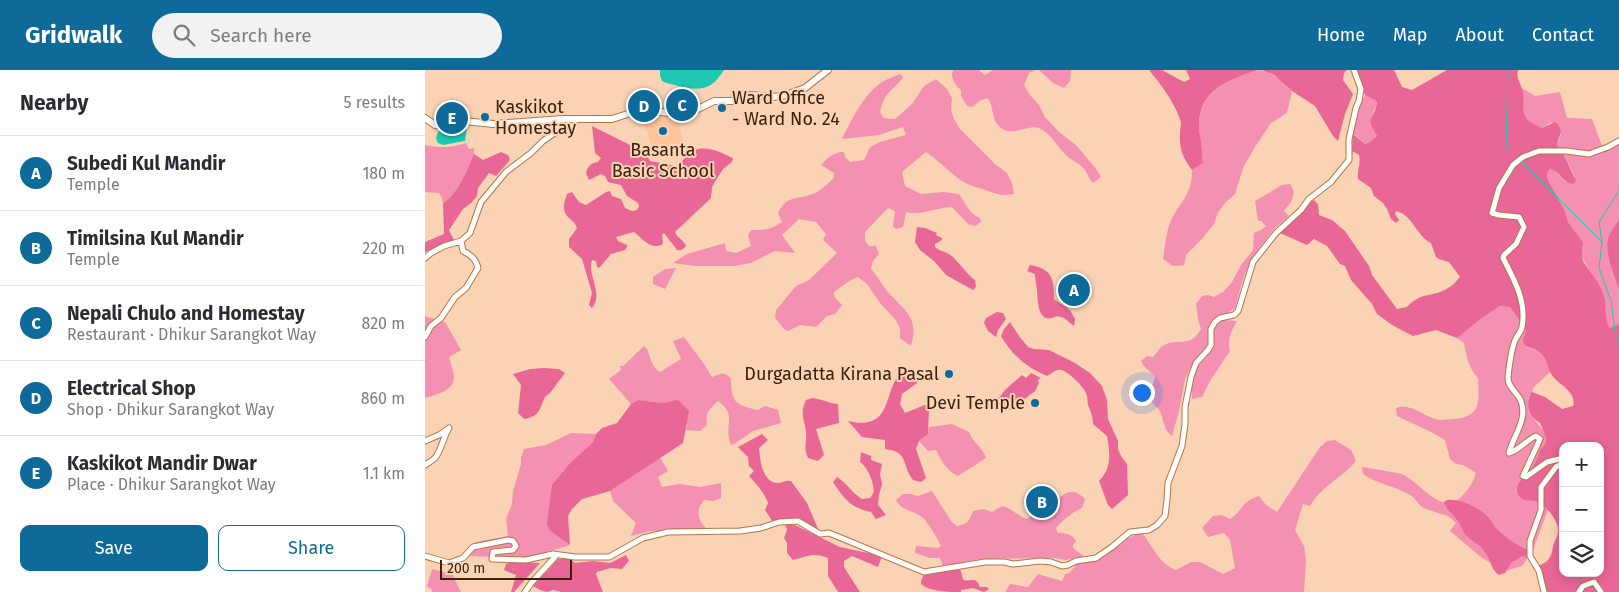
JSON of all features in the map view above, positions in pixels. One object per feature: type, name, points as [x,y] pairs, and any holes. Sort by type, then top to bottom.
[{"type":"street","points":[[425,118],[435,125],[443,126],[463,122],[494,124],[558,119],[612,119],[641,110],[681,114],[694,111],[714,101],[733,101],[751,95],[773,98],[786,95],[805,88],[828,70]]},
{"type":"street","points":[[425,556],[449,563],[463,558],[473,547],[507,540],[513,542],[516,546],[513,550],[493,552],[492,560],[526,560],[553,554],[575,557],[609,557],[643,538],[668,532],[740,531],[761,528],[779,522],[798,521],[820,534],[829,534],[924,572],[985,562],[1013,564],[1040,561],[1062,566],[1068,565],[1076,561],[1095,558],[1113,547],[1130,532],[1149,530],[1157,525],[1165,516],[1167,483],[1182,446],[1185,407],[1191,377],[1196,363],[1211,345],[1211,329],[1220,318],[1234,315],[1239,311],[1253,262],[1276,232],[1301,210],[1309,199],[1331,182],[1349,160],[1349,139],[1355,108],[1359,101],[1361,90],[1353,70]]},
{"type":"street","points":[[425,258],[444,246],[461,242],[470,233],[481,202],[506,172],[531,154],[555,132],[558,119]]},
{"type":"street","points":[[1559,459],[1547,462],[1525,477],[1523,476],[1540,440],[1536,436],[1517,450],[1509,453],[1521,426],[1522,402],[1511,388],[1508,378],[1513,350],[1522,328],[1524,314],[1519,291],[1503,255],[1516,244],[1524,227],[1519,217],[1492,213],[1499,188],[1513,165],[1523,157],[1539,151],[1567,151],[1589,154],[1619,141]]},
{"type":"street","points":[[425,337],[431,326],[441,318],[455,296],[466,288],[478,268],[476,261],[463,251],[461,242]]},
{"type":"street","points":[[425,441],[449,428],[444,435],[435,458],[425,464]]},
{"type":"street","points":[[1544,592],[1539,571],[1530,556],[1529,541],[1541,510],[1541,487],[1559,465]]},
{"type":"street","points":[[525,592],[555,558],[553,554]]},
{"type":"street","points":[[1579,592],[1583,586],[1594,582],[1601,592]]},
{"type":"shaded area","points":[[953,70],[979,70],[985,75],[993,70],[1036,70],[1029,73],[1024,85],[1030,95],[1039,105],[1045,117],[1059,132],[1076,145],[1101,177],[1093,183],[1083,168],[1067,156],[1043,130],[1032,127],[1014,131],[1003,129],[995,121],[988,98],[981,100],[972,107],[967,106],[961,96],[961,90],[952,76]]},
{"type":"shaded area","points":[[1039,70],[1071,70],[1070,81],[1064,88],[1053,83]]},
{"type":"shaded area","points":[[1149,70],[1162,70],[1184,82],[1190,79],[1186,70],[1257,70],[1225,83],[1216,89],[1203,104],[1199,129],[1203,163],[1192,170],[1181,149],[1181,123],[1174,105]]},
{"type":"shaded area","points":[[1257,70],[1272,74],[1292,91],[1287,113],[1271,123],[1243,168],[1235,194],[1218,212],[1214,224],[1202,239],[1186,255],[1184,265],[1173,266],[1163,259],[1167,234],[1171,220],[1188,192],[1192,179],[1192,170],[1203,163],[1199,128],[1200,115],[1204,104],[1209,96],[1225,83]]},
{"type":"shaded area","points":[[1262,70],[1347,70],[1344,73],[1343,80],[1353,94],[1345,114],[1338,141],[1315,106],[1292,91],[1274,75]]},
{"type":"shaded area","points":[[1358,70],[1394,70],[1402,87],[1412,90],[1447,70],[1518,70],[1518,78],[1523,93],[1524,113],[1528,120],[1542,128],[1555,122],[1560,128],[1561,133],[1557,145],[1563,153],[1576,181],[1573,184],[1570,183],[1551,169],[1548,171],[1547,178],[1565,211],[1568,222],[1583,242],[1583,261],[1602,291],[1608,324],[1610,328],[1619,324],[1619,592],[1548,592],[1537,573],[1537,566],[1546,562],[1550,557],[1558,531],[1551,513],[1541,503],[1522,499],[1517,490],[1522,478],[1534,465],[1540,450],[1546,442],[1540,423],[1530,413],[1528,405],[1532,392],[1545,397],[1562,409],[1573,406],[1573,401],[1570,392],[1552,375],[1542,355],[1523,342],[1526,330],[1510,307],[1500,306],[1457,338],[1436,330],[1413,336],[1392,325],[1377,314],[1372,304],[1351,280],[1345,266],[1340,264],[1327,246],[1314,239],[1307,245],[1280,233],[1300,210],[1314,200],[1318,204],[1319,215],[1332,220],[1345,231],[1369,266],[1372,275],[1397,309],[1407,307],[1422,297],[1443,291],[1452,286],[1460,277],[1449,262],[1436,257],[1431,243],[1422,236],[1407,217],[1396,211],[1395,214],[1399,220],[1396,223],[1391,219],[1383,203],[1374,196],[1371,188],[1358,179],[1359,155],[1352,151],[1353,134],[1365,144],[1377,136],[1370,121],[1377,103],[1365,95],[1357,75]]},
{"type":"shaded area","points":[[900,74],[903,77],[887,95],[882,105],[880,112],[883,118],[895,119],[912,104],[924,86],[936,79],[947,89],[952,98],[951,110],[960,129],[995,164],[1007,173],[1012,183],[1014,194],[998,194],[966,183],[926,152],[902,172],[905,186],[921,194],[944,192],[959,194],[970,210],[980,218],[981,222],[975,226],[968,224],[952,207],[946,207],[919,213],[906,212],[903,227],[896,229],[893,226],[895,211],[888,208],[865,232],[865,241],[869,246],[876,246],[879,254],[873,261],[871,269],[912,321],[913,336],[911,346],[900,338],[900,328],[895,319],[880,303],[867,284],[858,277],[834,292],[834,296],[842,305],[835,314],[827,316],[816,327],[800,325],[788,331],[775,318],[776,310],[796,286],[809,280],[837,253],[823,240],[826,234],[816,222],[799,219],[782,235],[795,253],[775,251],[751,263],[734,266],[695,266],[673,263],[687,254],[725,243],[726,251],[736,253],[751,246],[748,235],[751,230],[767,229],[778,225],[782,222],[778,213],[786,203],[794,198],[818,192],[834,178],[834,173],[821,165],[831,156],[844,152],[845,157],[850,162],[864,160],[870,147],[880,142],[906,135],[903,127],[879,135],[842,139],[853,117],[872,90],[880,83]]},
{"type":"shaded area","points":[[1522,88],[1535,96],[1560,92],[1567,118],[1592,119],[1602,146],[1619,137],[1619,218],[1610,236],[1608,247],[1613,273],[1619,289],[1619,324],[1613,328],[1610,328],[1606,321],[1604,295],[1582,257],[1583,242],[1568,222],[1565,211],[1547,178],[1548,171],[1551,169],[1566,182],[1575,177],[1557,145],[1561,135],[1551,122],[1542,128],[1528,120],[1524,109]]},
{"type":"shaded area","points":[[1365,95],[1376,101],[1371,122],[1377,136],[1365,144],[1352,132]]},
{"type":"shaded area","name":"Basanta Basic School","points":[[643,113],[676,115],[683,138],[682,143],[666,153],[652,148],[642,117]]},
{"type":"shaded area","points":[[592,126],[646,153],[650,161],[677,166],[695,150],[705,148],[733,158],[732,162],[723,169],[712,187],[711,198],[675,232],[686,246],[682,250],[677,250],[664,233],[662,235],[663,244],[655,246],[647,243],[634,232],[616,237],[618,241],[627,245],[627,247],[625,250],[611,254],[599,268],[596,261],[592,260],[591,266],[596,296],[592,308],[589,305],[592,293],[582,259],[569,247],[569,239],[577,228],[564,210],[567,194],[572,192],[579,202],[586,205],[610,191],[612,196],[621,199],[625,208],[632,211],[637,210],[639,206],[638,203],[627,196],[621,185],[608,182],[605,176],[601,174],[589,180],[586,173],[588,168],[601,158],[595,153]]},
{"type":"shaded area","points":[[466,143],[469,149],[474,148],[474,154],[458,187],[443,204],[439,193],[425,192],[425,145],[445,147]]},
{"type":"shaded area","points":[[501,152],[508,155],[510,160],[496,176],[489,173],[478,188],[477,196],[463,209],[449,230],[454,240],[425,252],[425,242],[444,234],[443,204],[458,187],[474,154],[483,160]]},
{"type":"shaded area","points":[[1290,184],[1294,192],[1291,202],[1284,211],[1289,216],[1274,229],[1251,259],[1235,308],[1215,318],[1209,327],[1206,351],[1192,365],[1185,379],[1172,436],[1166,430],[1160,411],[1147,397],[1155,377],[1141,361],[1147,356],[1153,357],[1166,344],[1187,341],[1197,335],[1201,329],[1196,304],[1202,296],[1214,297],[1223,292],[1232,282],[1241,265],[1253,250],[1254,233],[1266,226],[1261,221],[1258,221],[1255,201],[1282,185]]},
{"type":"shaded area","points":[[1619,218],[1619,289],[1607,245],[1609,236]]},
{"type":"shaded area","points":[[917,227],[937,233],[936,235],[942,238],[942,240],[935,244],[935,247],[953,257],[975,280],[976,287],[973,290],[946,275],[934,261],[920,250],[915,242]]},
{"type":"shaded area","points":[[1030,265],[1043,269],[1050,276],[1054,299],[1070,311],[1075,319],[1074,326],[1064,318],[1057,316],[1046,318],[1040,312],[1035,274],[1027,271]]},
{"type":"shaded area","points":[[676,268],[665,289],[653,284],[653,277],[665,269]]},
{"type":"shaded area","points":[[1500,306],[1510,307],[1526,330],[1527,348],[1540,353],[1546,359],[1550,372],[1533,388],[1531,412],[1541,427],[1559,445],[1559,470],[1555,491],[1533,550],[1522,566],[1505,571],[1482,558],[1450,531],[1456,523],[1452,519],[1424,508],[1412,496],[1404,492],[1368,477],[1363,474],[1362,467],[1404,475],[1432,497],[1447,503],[1455,501],[1462,496],[1471,485],[1476,473],[1463,465],[1456,464],[1450,459],[1445,440],[1397,416],[1396,408],[1407,407],[1440,420],[1462,418],[1474,411],[1477,407],[1479,394],[1478,378],[1470,366],[1464,343],[1457,338]]},
{"type":"shaded area","points":[[997,312],[1003,313],[1006,319],[998,330],[996,337],[988,331],[984,323],[986,318]]},
{"type":"shaded area","points":[[425,316],[445,322],[461,350],[449,357],[454,377],[451,386],[443,392],[425,398]]},
{"type":"shaded area","points":[[1224,320],[1237,321],[1230,336],[1230,351],[1202,397],[1192,399],[1192,382],[1195,373],[1212,350],[1215,326]]},
{"type":"shaded area","points":[[1010,322],[1028,347],[1049,350],[1075,363],[1090,373],[1102,386],[1107,400],[1108,419],[1118,441],[1118,449],[1127,464],[1128,495],[1112,509],[1108,505],[1099,481],[1108,466],[1109,449],[1107,436],[1093,424],[1085,390],[1064,371],[1057,370],[1047,376],[1020,360],[1001,336]]},
{"type":"shaded area","points":[[684,337],[712,377],[720,374],[729,376],[733,398],[739,404],[758,410],[765,406],[778,410],[781,423],[753,431],[731,445],[728,432],[729,416],[724,406],[718,401],[708,412],[707,425],[700,431],[684,430],[687,426],[663,403],[638,400],[631,404],[609,379],[621,370],[620,366],[623,366],[644,346],[654,366],[660,372],[681,359],[673,341]]},
{"type":"shaded area","points":[[913,368],[917,375],[917,383],[902,394],[900,404],[905,413],[927,404],[929,408],[928,434],[919,441],[916,449],[926,478],[921,482],[913,480],[902,456],[885,449],[885,440],[862,437],[848,421],[866,423],[879,417],[897,378],[905,369]]},
{"type":"shaded area","points":[[530,369],[559,369],[565,373],[545,397],[538,412],[524,419],[518,413],[521,385],[513,374]]},
{"type":"shaded area","points":[[1031,373],[1041,378],[1038,380],[1039,383],[1035,391],[1011,410],[1005,408],[998,399],[1022,375],[1026,378]]},
{"type":"shaded area","points":[[812,398],[838,404],[839,423],[816,429],[824,455],[818,461],[808,458],[805,448],[806,433],[803,410],[806,400]]},
{"type":"shaded area","points":[[638,400],[663,403],[678,400],[689,411],[683,443],[610,491],[582,499],[568,516],[570,545],[550,531],[547,524],[552,485],[571,462],[593,442],[596,434],[602,428],[617,423],[631,404]]},
{"type":"shaded area","points":[[952,424],[969,432],[986,458],[958,476],[950,471],[936,450],[928,451],[919,441],[928,434],[929,427]]},
{"type":"shaded area","points":[[571,433],[596,434],[593,442],[571,462],[550,531],[570,545],[527,558],[468,556],[467,549],[476,542],[508,536],[506,519],[512,504],[513,491],[524,449],[546,445]]},
{"type":"shaded area","points":[[762,434],[768,440],[759,448],[761,464],[765,475],[773,482],[791,481],[807,503],[819,531],[797,519],[786,518],[772,521],[765,510],[768,503],[760,489],[749,476],[754,471],[749,466],[748,457],[738,447]]},
{"type":"shaded area","points":[[1335,440],[1351,450],[1356,461],[1326,487],[1310,506],[1303,504],[1295,530],[1304,546],[1306,560],[1304,592],[1005,592],[1010,584],[1028,587],[1038,574],[1062,581],[1066,573],[1068,574],[1077,564],[1103,557],[1127,539],[1141,532],[1164,563],[1170,567],[1176,570],[1191,562],[1200,562],[1223,574],[1235,568],[1230,540],[1224,533],[1208,537],[1202,528],[1213,516],[1222,515],[1230,519],[1245,503],[1259,496],[1266,505],[1277,512],[1320,447],[1327,441]]},
{"type":"shaded area","points":[[861,452],[871,456],[871,460],[882,464],[880,474],[882,484],[878,505],[886,515],[876,519],[871,512],[858,508],[849,502],[833,482],[837,477],[862,499],[870,498],[874,492],[872,480],[860,462]]},
{"type":"shaded area","points":[[660,457],[668,471],[658,477],[662,487],[680,484],[700,487],[721,483],[721,498],[713,501],[704,500],[699,508],[701,522],[707,529],[650,531],[631,536],[636,523],[613,501],[610,491]]},
{"type":"shaded area","points":[[932,491],[951,521],[957,526],[968,522],[973,511],[984,509],[992,512],[1002,506],[1026,519],[1045,509],[1069,492],[1079,494],[1085,499],[1082,508],[1067,517],[1056,528],[1058,533],[1073,537],[1076,541],[1073,548],[1084,556],[1066,560],[1055,558],[980,559],[943,566],[940,558],[930,558],[915,553],[916,546],[938,548],[941,546],[925,520],[920,515],[902,507],[896,500],[903,494],[918,496]]},
{"type":"shaded area","points":[[1447,500],[1464,502],[1480,511],[1505,536],[1527,550],[1528,554],[1526,557],[1522,556],[1511,563],[1505,573],[1499,575],[1494,570],[1483,549],[1465,534],[1447,508],[1444,502]]},
{"type":"shaded area","points":[[785,524],[795,525],[840,547],[882,556],[878,567],[852,556],[844,561],[844,567],[860,592],[838,592],[828,576],[828,558],[815,555],[793,560],[787,553],[787,543],[784,538],[787,530]]},
{"type":"shaded area","points":[[626,555],[629,561],[622,569],[611,568],[597,572],[596,574],[603,592],[561,592],[553,590],[547,592],[533,586],[558,559],[570,559],[575,563],[593,561],[610,563]]},
{"type":"shaded area","points":[[511,562],[540,563],[514,592],[511,592],[516,575],[504,570],[506,564]]},
{"type":"shaded area","points":[[432,569],[452,574],[461,592],[432,592],[427,586]]},
{"type":"shaded area","points":[[958,569],[961,571],[963,580],[975,580],[980,587],[987,587],[989,589],[984,592],[973,588],[961,590],[961,592],[945,592],[930,589],[921,584],[924,574]]},
{"type":"water","points":[[660,70],[724,70],[710,86],[693,89],[662,81]]},
{"type":"water","points":[[461,124],[467,127],[465,141],[443,145],[438,143],[436,139],[439,131],[449,126]]},
{"type":"waterway","points":[[1508,70],[1506,147],[1510,150]]},
{"type":"waterway","points":[[1522,162],[1602,242],[1599,268],[1611,301],[1616,338],[1619,345]]},
{"type":"waterway","points":[[1602,242],[1599,222],[1619,191]]},
{"type":"place","name":"Nepali Chulo and Homestay","points":[[682,105]]},
{"type":"place","name":"Electrical Shop","points":[[644,106]]},
{"type":"place","name":"Ward Office - Ward No. 24","points":[[722,108]]},
{"type":"place","name":"Kaskikot Homestay","points":[[485,117]]},
{"type":"place","name":"Kaskikot Mandir Dwar","points":[[452,118]]},
{"type":"place","name":"Basanta Basic School","points":[[663,131]]},
{"type":"place","name":"Subedi Kul Mandir","points":[[1074,290]]},
{"type":"place","name":"Durgadatta Kirana Pasal","points":[[949,374]]},
{"type":"place","name":"Devi Temple","points":[[1035,403]]},
{"type":"place","name":"Timilsina Kul Mandir","points":[[1042,502]]}]
